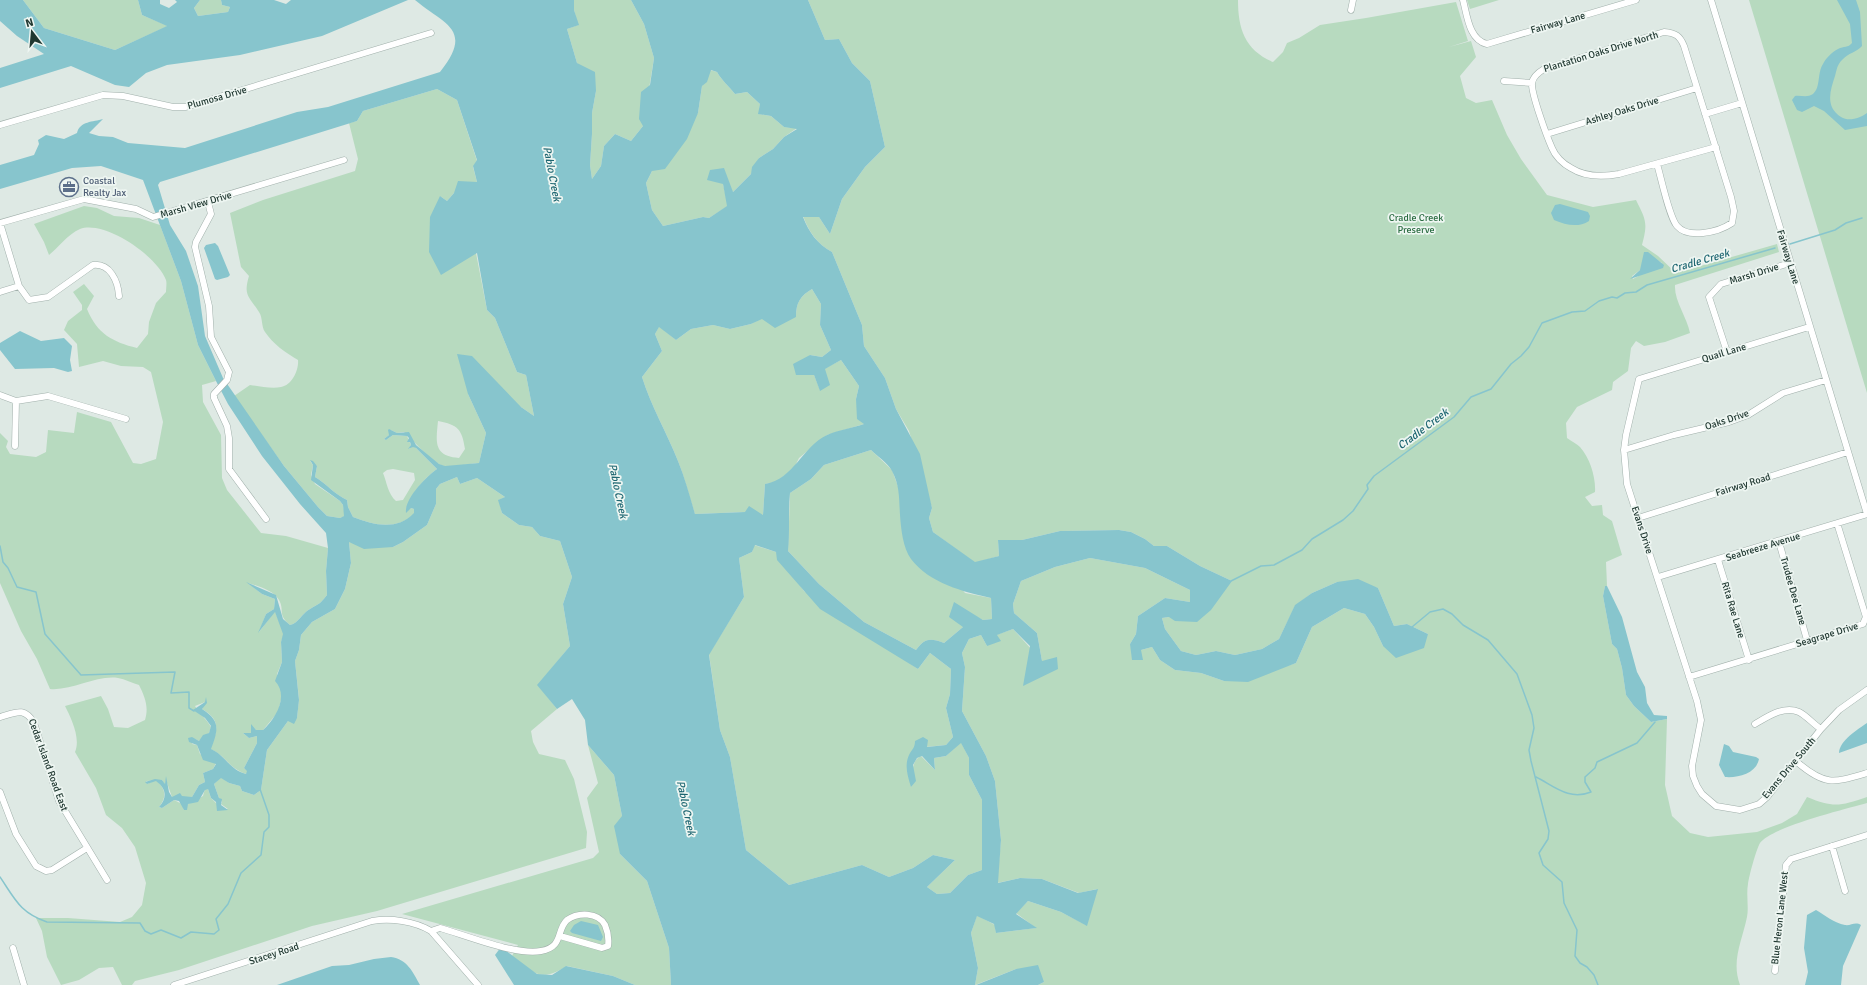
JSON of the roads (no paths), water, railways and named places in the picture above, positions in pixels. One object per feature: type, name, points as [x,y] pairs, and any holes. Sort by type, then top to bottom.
[{"type":"street","points":[[1351,10],[1354,0]]},
{"type":"street","name":"Fairway Lane","points":[[1463,0],[1473,35],[1479,42],[1487,44],[1636,0]]},
{"type":"street","name":"Fairway Lane","points":[[1711,0],[1867,514]]},
{"type":"street","name":"Plantation Oaks Drive North","points":[[1532,83],[1536,74],[1544,69],[1664,32],[1675,34],[1682,40],[1697,88]]},
{"type":"street","name":"Plumosa Drive","points":[[0,125],[103,95],[123,96],[172,107],[186,107],[431,33]]},
{"type":"street","points":[[1504,81],[1532,83],[1547,134],[1557,156],[1570,168],[1576,171],[1605,177],[1716,147]]},
{"type":"street","points":[[1657,164],[1675,224],[1683,231],[1697,234],[1710,232],[1726,227],[1732,223],[1734,211],[1697,88]]},
{"type":"street","name":"Ashley Oaks Drive","points":[[1547,134],[1697,88]]},
{"type":"street","points":[[1705,114],[1742,103]]},
{"type":"street","name":"Marsh View Drive","points":[[0,223],[84,199],[136,210],[153,217],[208,202],[344,160]]},
{"type":"street","points":[[208,202],[211,214],[196,242],[195,247],[209,306],[211,336],[229,372],[227,380],[216,390],[214,398],[227,426],[229,438],[229,469],[266,519]]},
{"type":"street","points":[[0,223],[19,286],[29,300],[42,300],[56,293],[93,265],[99,264],[106,267],[115,278],[119,288],[119,296]]},
{"type":"street","name":"Marsh Drive","points":[[1727,352],[1709,297],[1721,284],[1790,263]]},
{"type":"street","points":[[0,292],[19,286]]},
{"type":"street","name":"Quail Lane","points":[[1639,379],[1810,326]]},
{"type":"street","name":"Evans Drive","points":[[1639,379],[1624,450],[1627,484],[1689,678]]},
{"type":"street","name":"Oaks Drive","points":[[1624,450],[1674,435],[1736,420],[1748,415],[1783,393],[1826,380]]},
{"type":"street","points":[[0,395],[16,401],[48,396],[126,420]]},
{"type":"street","points":[[15,446],[16,401]]},
{"type":"street","name":"Fairway Road","points":[[1638,518],[1848,452]]},
{"type":"street","name":"Seabreeze Avenue","points":[[1658,578],[1867,514]]},
{"type":"street","name":"Seagrape Drive","points":[[1689,678],[1863,624],[1865,621],[1864,609],[1838,523]]},
{"type":"street","name":"Trudee Dee Lane","points":[[1779,542],[1808,640]]},
{"type":"street","name":"Rita Rae Lane","points":[[1718,560],[1749,660]]},
{"type":"street","name":"Evans Drive South","points":[[1689,678],[1701,720],[1693,761],[1693,776],[1702,794],[1709,801],[1716,806],[1731,810],[1750,808],[1759,804],[1771,793],[1797,762],[1821,729],[1839,710],[1867,690]]},
{"type":"street","points":[[1755,724],[1775,713],[1790,711],[1798,712],[1821,729]]},
{"type":"street","name":"Cedar Island Road East","points":[[0,717],[19,712],[26,712],[34,723],[59,801],[107,880]]},
{"type":"street","points":[[1797,762],[1811,774],[1827,781],[1838,781],[1867,773]]},
{"type":"street","points":[[0,792],[16,834],[36,866],[43,870],[52,870],[87,848]]},
{"type":"street","points":[[1845,891],[1832,846],[1867,836]]},
{"type":"street","name":"Blue Heron Lane West","points":[[1775,971],[1786,865],[1791,859],[1832,846]]},
{"type":"street","points":[[478,985],[431,931],[440,928],[525,951],[541,951],[551,948],[560,936],[566,921],[576,916],[585,914],[594,916],[604,923],[609,939],[608,946],[602,948],[560,936]]},
{"type":"street","name":"Stacey Road","points":[[174,985],[372,921],[392,919],[431,931]]},
{"type":"street","points":[[12,948],[24,985]]},
{"type":"water","points":[[0,0],[23,0],[44,28],[115,50],[167,26],[142,15],[138,0],[160,0],[160,4],[169,8],[177,2],[175,0],[200,0],[194,8],[198,16],[228,12],[230,7],[222,5],[221,0],[274,0],[286,4],[291,0],[408,0],[322,36],[240,55],[167,65],[146,73],[129,87],[115,85],[71,66],[0,88],[0,68],[44,54],[17,36],[0,21]]},
{"type":"water","name":"Pablo Creek","points":[[415,0],[574,0],[574,10],[579,25],[567,29],[577,63],[595,72],[596,91],[592,113],[590,165],[592,179],[601,166],[604,146],[615,134],[631,141],[643,126],[639,119],[641,92],[650,85],[654,58],[644,24],[631,0],[808,0],[825,40],[839,39],[852,63],[870,81],[885,147],[865,167],[842,199],[830,234],[819,217],[803,217],[814,237],[832,252],[862,325],[864,346],[885,378],[896,409],[920,454],[932,508],[929,518],[933,532],[975,562],[999,556],[998,540],[1022,540],[1060,531],[1119,530],[1131,532],[1145,539],[1154,546],[1167,546],[1200,566],[1232,581],[1211,610],[1197,622],[1175,621],[1169,617],[1162,618],[1165,629],[1181,651],[1196,655],[1216,651],[1235,655],[1262,649],[1279,639],[1295,605],[1312,593],[1337,582],[1358,579],[1378,588],[1394,626],[1407,624],[1428,634],[1424,648],[1396,658],[1383,646],[1374,627],[1365,614],[1344,608],[1312,627],[1296,663],[1248,682],[1224,681],[1201,673],[1175,670],[1160,660],[1152,647],[1141,650],[1143,660],[1132,660],[1130,644],[1136,634],[1138,616],[1165,598],[1190,602],[1190,590],[1145,568],[1090,558],[1055,567],[1021,581],[1013,604],[1014,613],[1037,633],[1042,661],[1057,657],[1058,669],[1023,686],[1030,646],[1013,629],[997,635],[1001,641],[987,646],[981,635],[969,639],[962,653],[965,667],[962,711],[986,756],[995,781],[1001,840],[998,883],[1020,878],[1042,879],[1078,893],[1098,889],[1087,926],[1061,912],[1028,901],[1016,914],[1037,928],[996,933],[994,924],[977,916],[971,933],[978,968],[975,985],[671,985],[669,948],[647,881],[620,854],[614,826],[622,816],[614,775],[588,745],[585,720],[572,699],[557,709],[537,685],[570,646],[563,604],[572,577],[560,541],[540,536],[532,527],[519,525],[502,513],[498,500],[505,497],[477,478],[460,484],[457,477],[440,484],[436,489],[436,504],[427,525],[403,542],[393,547],[364,549],[349,542],[351,563],[345,589],[335,609],[312,622],[301,635],[299,650],[295,661],[299,700],[297,718],[294,724],[288,721],[267,750],[261,790],[254,795],[242,791],[240,786],[229,783],[221,778],[214,784],[219,798],[222,799],[221,805],[228,810],[217,811],[216,802],[211,798],[208,789],[205,790],[198,802],[188,804],[187,810],[184,810],[179,801],[174,800],[162,808],[159,807],[162,804],[165,794],[164,790],[156,781],[147,784],[145,782],[155,779],[162,780],[165,784],[166,776],[169,792],[172,797],[180,793],[182,796],[192,797],[199,785],[205,782],[203,773],[213,769],[216,764],[203,760],[197,745],[189,742],[188,738],[192,737],[199,741],[203,735],[209,733],[211,726],[205,718],[193,710],[205,702],[206,697],[207,703],[202,709],[208,713],[215,722],[216,726],[211,749],[240,772],[246,774],[247,771],[244,768],[257,743],[257,736],[249,738],[243,733],[251,733],[251,724],[256,730],[263,730],[276,713],[281,700],[281,693],[275,681],[282,662],[281,642],[283,634],[275,612],[258,633],[266,614],[274,609],[275,599],[262,594],[246,582],[276,595],[283,619],[290,625],[293,624],[307,611],[318,605],[327,595],[326,571],[328,548],[326,533],[300,504],[262,456],[228,404],[216,381],[198,345],[181,281],[143,180],[101,166],[72,168],[0,189],[0,165],[34,155],[39,144],[38,140],[46,135],[64,139],[77,133],[84,124],[103,119],[89,133],[99,136],[113,137],[128,143],[185,148],[297,112],[328,107],[440,72],[450,58],[455,46],[455,37],[452,29],[445,22]],"holes":[[[711,70],[717,72],[735,94],[747,92],[760,104],[758,114],[771,116],[784,127],[797,129],[784,137],[773,149],[759,158],[752,167],[751,174],[733,192],[724,168],[710,170],[707,180],[723,184],[727,206],[709,218],[703,217],[663,226],[652,210],[646,183],[652,171],[665,169],[687,139],[698,113],[702,86],[707,82]],[[437,89],[457,100],[477,160],[473,166],[477,182],[458,181],[454,193],[447,201],[440,196],[430,217],[429,252],[441,275],[477,253],[487,310],[495,318],[517,372],[526,375],[534,416],[521,407],[472,356],[457,354],[468,394],[486,433],[479,463],[445,466],[439,464],[416,445],[409,432],[397,433],[389,429],[389,435],[384,439],[386,440],[393,435],[407,436],[409,438],[407,442],[410,442],[411,445],[408,449],[413,447],[416,448],[437,469],[427,477],[408,501],[406,513],[411,508],[414,509],[414,513],[407,519],[400,522],[385,525],[353,517],[348,507],[347,500],[315,477],[317,466],[310,460],[313,465],[311,480],[340,501],[343,505],[344,516],[340,518],[327,516],[284,466],[223,378],[205,336],[198,286],[186,251],[170,225],[158,185],[160,182],[357,121],[363,111]],[[812,289],[821,304],[820,325],[831,350],[822,357],[810,355],[793,364],[796,375],[814,375],[820,391],[830,385],[825,369],[841,360],[859,386],[856,399],[857,419],[864,424],[827,435],[818,440],[783,476],[775,481],[765,484],[763,515],[749,506],[745,512],[695,514],[681,467],[642,377],[662,351],[655,334],[659,327],[676,340],[691,329],[713,325],[730,329],[751,324],[762,319],[775,328],[796,317],[798,304],[802,297]],[[871,450],[888,465],[895,477],[899,493],[900,520],[908,555],[918,567],[937,580],[970,593],[991,598],[992,619],[983,620],[954,602],[949,617],[963,627],[944,643],[935,640],[928,640],[922,643],[916,650],[864,622],[819,584],[788,551],[790,493],[811,479],[824,465]],[[755,545],[776,552],[777,560],[820,609],[918,669],[930,653],[951,669],[950,694],[946,708],[953,737],[946,745],[927,747],[928,740],[923,737],[915,741],[907,763],[911,787],[916,781],[913,765],[917,758],[922,756],[935,770],[934,758],[946,756],[961,743],[969,758],[969,775],[982,800],[982,870],[968,875],[950,893],[937,894],[927,887],[955,860],[933,855],[913,868],[889,877],[862,865],[789,885],[746,850],[730,757],[720,730],[709,655],[744,597],[739,558],[752,552]]]},
{"type":"water","points":[[1837,0],[1856,0],[1860,12],[1862,46],[1844,58],[1837,67],[1830,93],[1831,104],[1836,113],[1847,119],[1854,119],[1867,113],[1867,126],[1845,130],[1824,111],[1814,106],[1802,112],[1797,110],[1792,100],[1795,96],[1806,96],[1813,94],[1817,88],[1821,68],[1831,53],[1840,48],[1849,46],[1852,43],[1850,24]]},
{"type":"water","points":[[1560,204],[1588,212],[1590,216],[1589,221],[1572,225],[1554,220],[1551,213],[1555,205]]},
{"type":"water","points":[[215,243],[218,246],[230,275],[217,280],[215,279],[204,248],[206,245]]},
{"type":"water","points":[[1644,252],[1648,252],[1664,265],[1663,268],[1630,279],[1640,270]]},
{"type":"water","points":[[20,331],[41,341],[64,338],[72,346],[70,360],[72,371],[68,372],[54,368],[15,369],[0,350],[0,343]]},
{"type":"water","points":[[1605,586],[1607,586],[1622,617],[1637,672],[1645,687],[1647,703],[1654,715],[1667,716],[1667,719],[1651,722],[1634,706],[1626,695],[1622,668],[1617,649],[1612,644],[1603,596]]},
{"type":"water","points":[[1867,723],[1867,743],[1839,753],[1842,744],[1854,732]]},
{"type":"water","points":[[1724,744],[1729,746],[1733,752],[1756,757],[1759,759],[1757,764],[1750,772],[1746,774],[1735,777],[1725,777],[1719,765]]},
{"type":"water","points":[[1816,910],[1833,921],[1841,924],[1847,925],[1857,923],[1861,925],[1843,966],[1841,985],[1805,985],[1808,972],[1804,948],[1807,915]]},
{"type":"water","points":[[581,921],[598,925],[603,937],[601,941],[572,933],[570,931],[574,925]]},
{"type":"water","points":[[501,947],[537,974],[552,975],[566,966],[613,976],[635,985],[514,985],[495,955]]},
{"type":"water","points":[[391,957],[397,958],[405,963],[412,971],[420,985],[277,985],[332,966],[349,965],[374,959]]},
{"type":"water","points":[[1038,965],[1044,982],[1038,985],[976,985],[1016,969]]},
{"type":"waterway","name":"Cradle Creek","points":[[1790,244],[1835,230],[1846,223],[1862,218]]},
{"type":"waterway","name":"Cradle Creek","points":[[1231,581],[1261,566],[1274,565],[1302,550],[1312,539],[1343,520],[1353,511],[1368,489],[1367,485],[1374,476],[1454,417],[1471,397],[1491,389],[1511,364],[1529,347],[1542,323],[1572,312],[1585,311],[1599,301],[1612,297],[1617,298],[1625,293],[1636,292],[1647,285],[1775,248]]},
{"type":"waterway","points":[[0,546],[3,562],[8,568],[17,587],[36,592],[45,634],[81,675],[175,672],[171,693],[189,692],[189,708],[194,711]]},
{"type":"waterway","points":[[1412,627],[1430,612],[1443,609],[1452,614],[1463,625],[1488,640],[1517,674],[1532,715],[1534,728],[1529,750],[1549,831],[1548,839],[1539,853],[1543,865],[1562,882],[1564,903],[1577,930],[1575,956],[1580,963],[1587,967],[1594,975],[1598,985]]},
{"type":"waterway","points":[[1536,777],[1569,794],[1576,795],[1591,792],[1585,782],[1585,777],[1595,768],[1597,762],[1637,743],[1655,722]]},
{"type":"waterway","points":[[0,877],[14,899],[24,910],[47,922],[140,923],[145,931],[151,934],[161,930],[181,938],[191,932],[214,934],[219,930],[216,919],[228,904],[241,873],[261,855],[264,832],[269,827],[269,815],[260,789]]},
{"type":"place","name":"Coastal Realty Jax","points":[[69,187]]},
{"type":"park label","name":"Cradle Creek Preserve","points":[[1416,224]]}]
